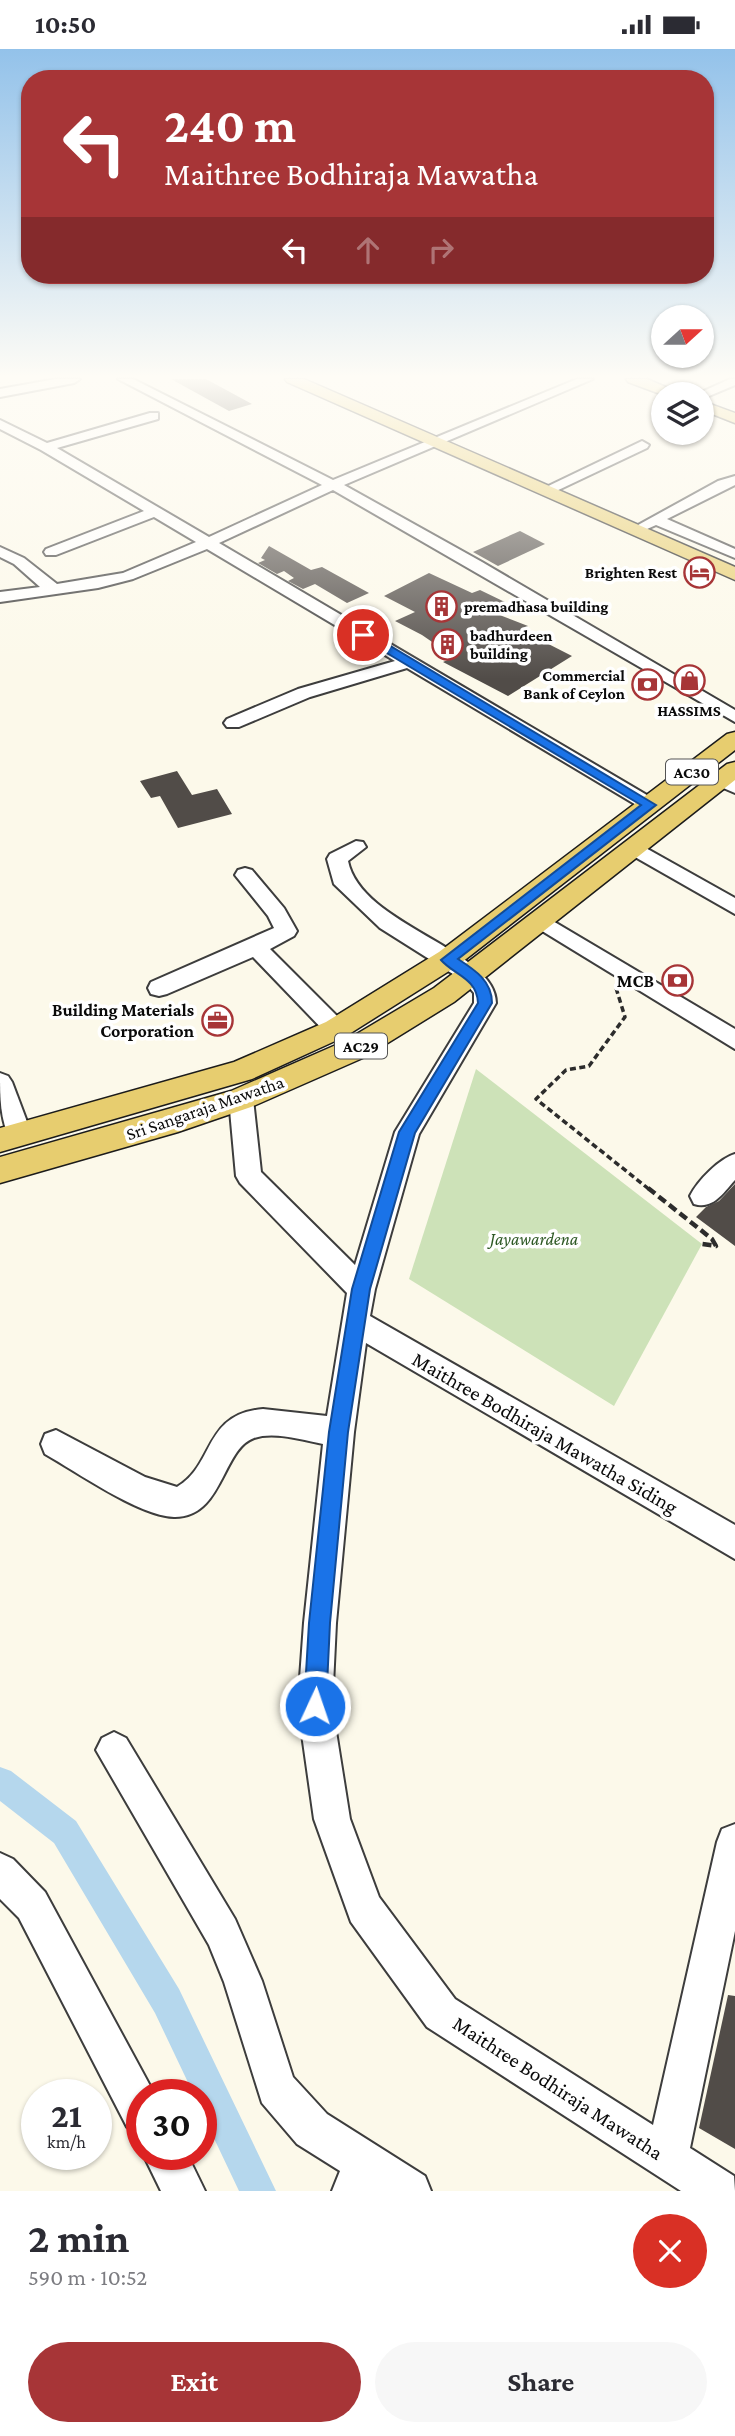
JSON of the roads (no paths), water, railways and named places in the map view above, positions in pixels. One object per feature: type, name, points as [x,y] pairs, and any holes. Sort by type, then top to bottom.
[{"type":"main road","points":[[522,479],[735,575]]},
{"type":"main road","name":"AC30","points":[[659,813],[735,739]]},
{"type":"main road","name":"AC30","points":[[659,813],[730,779]]},
{"type":"main road","name":"Sri Sangaraja Mawatha","points":[[10,1138],[242,1071],[336,1029],[460,967],[541,921],[635,848],[659,813]]},
{"type":"main road","name":"Sri Sangaraja Mawatha","points":[[0,1170],[178,1121],[241,1099],[355,1049],[401,1023],[460,967],[659,813]]},
{"type":"street","points":[[100,479],[659,813]]},
{"type":"street","points":[[321,479],[477,565],[735,717]]},
{"type":"street","points":[[0,597],[128,576],[208,543],[347,479]]},
{"type":"street","points":[[547,490],[570,479]]},
{"type":"street","points":[[636,530],[735,480]]},
{"type":"street","points":[[51,552],[155,512]]},
{"type":"street","points":[[656,520],[735,554]]},
{"type":"street","points":[[0,551],[19,561],[54,590]]},
{"type":"street","points":[[233,723],[304,693],[410,662]]},
{"type":"street","points":[[356,847],[337,859],[341,879],[387,923],[460,967]]},
{"type":"street","points":[[635,848],[735,907]]},
{"type":"street","points":[[159,988],[257,947],[286,931],[277,913],[245,876]]},
{"type":"street","points":[[541,921],[625,970],[735,1040]]},
{"type":"street","points":[[257,947],[336,1029]]},
{"type":"street","name":"Maithree Bodhiraja Mawatha","points":[[460,967],[485,992],[485,1003],[407,1132],[361,1289],[355,1322],[339,1432],[320,1623],[315,1706],[332,1819],[363,1909],[441,2013],[719,2191]]},
{"type":"street","points":[[0,1082],[10,1138]]},
{"type":"street","points":[[241,1099],[249,1176],[361,1289]]},
{"type":"street","points":[[703,1196],[735,1164]]},
{"type":"street","name":"Maithree Bodhiraja Mawatha Siding","points":[[355,1322],[735,1543]]},
{"type":"street","points":[[56,1444],[150,1496],[177,1502],[194,1495],[234,1433],[252,1424],[292,1425],[339,1432]]},
{"type":"street","points":[[114,1750],[222,1932],[243,1982],[275,2089],[359,2176],[410,2191]]},
{"type":"street","points":[[667,2158],[735,1842]]},
{"type":"street","points":[[0,1872],[32,1905],[126,2082]]},
{"type":"street","points":[[173,2170],[184,2191]]},
{"type":"waterway","points":[[0,1782],[65,1832],[167,2001],[258,2191]]},
{"type":"place","name":"Brighten Rest","points":[[700,572]]},
{"type":"place","name":"premadhasa building","points":[[441,606]]},
{"type":"place","name":"badhurdeen building","points":[[447,644]]},
{"type":"place","name":"HASSIMS","points":[[689,681]]},
{"type":"place","name":"Commercial Bank of Ceylon","points":[[648,684]]},
{"type":"place","name":"MCB","points":[[677,981]]},
{"type":"place","name":"Building Materials Corporation","points":[[217,1020]]},
{"type":"park label","name":"Jayawardena","points":[[534,1239]]}]
